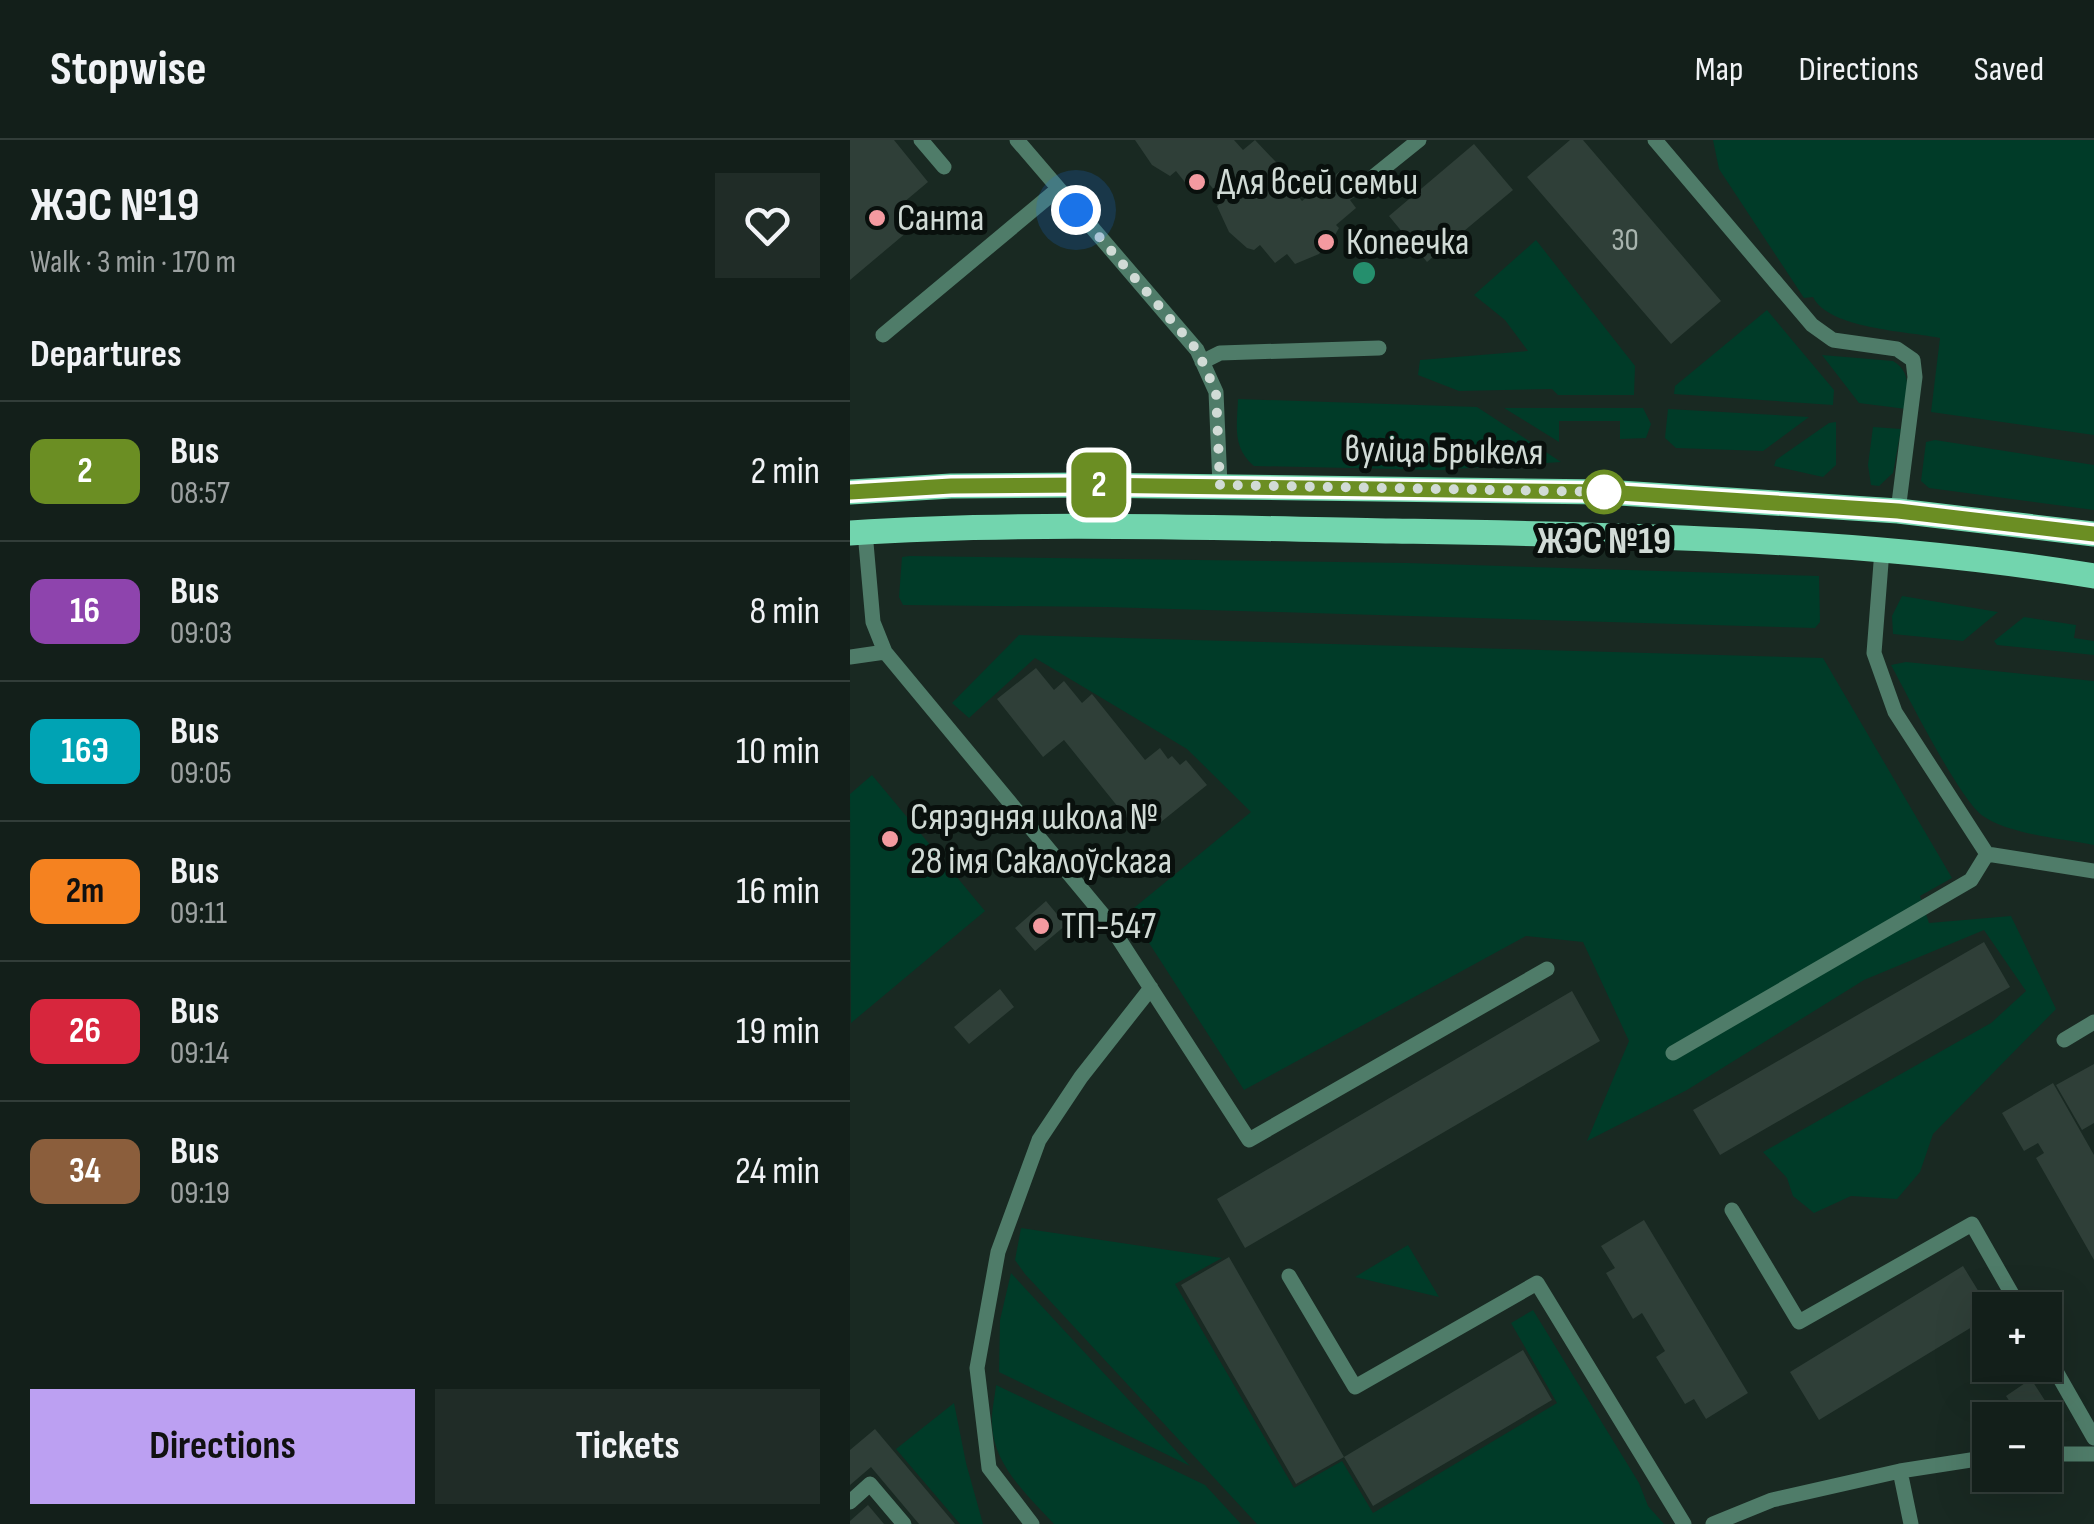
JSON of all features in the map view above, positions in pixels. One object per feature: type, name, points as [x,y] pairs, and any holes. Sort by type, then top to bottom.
[{"type":"main road","name":"вуліца Брыкеля","points":[[850,492],[951,486],[1220,485],[1604,492],[1898,511],[2094,534]]},
{"type":"main road","points":[[858,532],[1037,527],[1660,536],[1882,550],[2094,576]]},
{"type":"lane","points":[[921,140],[944,166]]},
{"type":"lane","points":[[1017,140],[1197,350],[1216,392],[1220,485]]},
{"type":"lane","points":[[1363,185],[1419,140]]},
{"type":"lane","points":[[1655,140],[1812,325],[1833,340],[1897,350],[1913,360],[1915,377],[1898,511]]},
{"type":"lane","points":[[884,336],[1058,188]]},
{"type":"lane","points":[[1202,362],[1220,353],[1379,348]]},
{"type":"lane","points":[[858,532],[873,622],[886,652],[1083,889],[1249,1140],[1547,968]]},
{"type":"lane","points":[[1882,550],[1874,653],[1895,712],[1988,854],[2094,871]]},
{"type":"lane","points":[[850,656],[886,652]]},
{"type":"lane","points":[[1673,1054],[1972,880],[1988,854]]},
{"type":"lane","points":[[1032,1524],[988,1468],[977,1368],[998,1252],[1039,1140],[1081,1077],[1151,988]]},
{"type":"lane","points":[[2064,1040],[2094,1022]]},
{"type":"lane","points":[[1732,1210],[1799,1322],[1972,1224],[2011,1292]]},
{"type":"lane","points":[[1289,1276],[1355,1387],[1537,1283],[1684,1524]]},
{"type":"lane","points":[[2062,1382],[2094,1438]]},
{"type":"lane","points":[[2062,1454],[2094,1454]]},
{"type":"lane","points":[[1713,1524],[1772,1500],[1972,1460]]},
{"type":"lane","points":[[1900,1472],[1911,1524]]},
{"type":"lane","points":[[850,1502],[870,1484],[904,1524]]},
{"type":"green space","points":[[1713,140],[2094,140],[2094,435],[1931,412],[1940,338],[1852,322],[1822,308],[1813,297],[1804,298],[1719,169]]},
{"type":"green space","points":[[1536,240],[1635,366],[1634,395],[1558,395],[1552,389],[1459,391],[1418,375],[1420,360],[1528,351],[1505,320],[1474,295]]},
{"type":"green space","points":[[1767,310],[1834,390],[1833,405],[1674,394],[1675,386]]},
{"type":"green space","points":[[1822,355],[1893,361],[1906,376],[1906,409],[1859,403]]},
{"type":"green space","points":[[1238,399],[1477,407],[1561,462],[1441,470],[1254,466],[1239,444]]},
{"type":"green space","points":[[1504,408],[1643,408],[1651,424],[1646,438],[1620,439],[1620,421],[1559,421],[1559,442]]},
{"type":"green space","points":[[1668,409],[1809,417],[1763,451],[1676,448],[1665,438]]},
{"type":"green space","points":[[1836,422],[1836,465],[1823,477],[1774,466],[1776,460]]},
{"type":"green space","points":[[1873,427],[1901,429],[1893,473],[1879,486],[1871,485],[1868,465]]},
{"type":"green space","points":[[1935,440],[2094,465],[2094,510],[1929,488],[1921,481],[1926,442]]},
{"type":"green space","points":[[902,557],[1407,563],[1819,576],[1820,622],[1815,628],[1106,607],[903,605],[899,597]]},
{"type":"green space","points":[[1902,596],[1998,612],[1963,641],[1893,634],[1892,616]]},
{"type":"green space","points":[[2024,617],[2076,625],[2074,638],[2094,641],[2094,655],[1997,645],[1994,641]]},
{"type":"green space","points":[[1019,635],[1823,658],[1952,878],[1920,896],[1929,923],[2011,916],[2056,1009],[1933,1134],[1920,1172],[1897,1199],[1851,1196],[1814,1213],[1793,1196],[1787,1178],[1763,1152],[1991,1023],[2026,991],[1984,930],[1864,980],[1687,1090],[1587,1141],[1629,1041],[1583,942],[1526,936],[1244,1090],[1129,912],[1251,812],[1187,749],[1035,658],[969,718],[952,703]]},
{"type":"green space","points":[[1906,662],[2094,681],[2094,845],[2021,832],[1983,816],[1948,769],[1891,665]]},
{"type":"green space","name":"Сярэдняя школа № 28 імя Сакалоўскага","points":[[872,775],[985,911],[851,1023],[850,794]]},
{"type":"green space","points":[[1021,1228],[1222,1258],[1175,1284],[1294,1488],[1342,1461],[1373,1513],[1557,1403],[1511,1323],[1533,1310],[1639,1483],[1648,1506],[1664,1524],[1257,1524],[1025,1274],[1015,1260]]},
{"type":"green space","points":[[1408,1245],[1439,1297],[1355,1277]]},
{"type":"green space","points":[[1011,1273],[1190,1466],[999,1372],[1000,1320]]},
{"type":"green space","points":[[996,1385],[1205,1485],[1241,1524],[1054,1524],[1023,1491],[998,1453],[992,1424]]},
{"type":"green space","points":[[954,1403],[983,1524],[960,1524],[896,1449]]},
{"type":"building","name":"Санта","points":[[850,140],[894,140],[928,182],[897,208],[913,227],[850,280]]},
{"type":"building","points":[[1135,140],[1234,140],[1243,150],[1255,140],[1293,180],[1288,184],[1302,201],[1339,172],[1356,196],[1350,200],[1356,208],[1336,225],[1339,228],[1335,235],[1319,254],[1295,264],[1287,254],[1275,263],[1260,245],[1254,250],[1247,248],[1229,232],[1217,206],[1223,201],[1206,180],[1192,191],[1176,171],[1170,176],[1152,165]]},
{"type":"building","points":[[1570,140],[1583,140],[1721,301],[1671,344],[1527,177]]},
{"type":"building","points":[[1474,144],[1513,190],[1427,262],[1389,216]]},
{"type":"building","points":[[1036,668],[1054,690],[1064,681],[1082,703],[1092,694],[1145,760],[1160,748],[1168,759],[1172,756],[1180,765],[1186,760],[1207,785],[1156,826],[1145,812],[1131,823],[1064,740],[1043,757],[997,699]]},
{"type":"building","name":"ТП-547","points":[[1046,901],[1066,925],[1035,951],[1015,928]]},
{"type":"building","points":[[1984,942],[2010,987],[1720,1155],[1693,1110]]},
{"type":"building","points":[[1000,989],[1014,1007],[969,1044],[954,1027]]},
{"type":"building","points":[[1572,991],[1600,1041],[1245,1248],[1217,1199]]},
{"type":"building","points":[[2094,1064],[2094,1123],[2082,1130],[2056,1085]]},
{"type":"building","points":[[2053,1083],[2094,1155],[2094,1260],[2036,1158],[2044,1153],[2038,1143],[2024,1151],[2002,1113]]},
{"type":"building","points":[[1644,1220],[1748,1393],[1706,1419],[1694,1399],[1685,1404],[1656,1357],[1665,1351],[1642,1313],[1633,1319],[1606,1273],[1615,1268],[1601,1246]]},
{"type":"building","points":[[1229,1257],[1344,1457],[1296,1484],[1181,1285]]},
{"type":"building","points":[[1963,1266],[1979,1292],[1972,1292],[1972,1327],[1819,1420],[1790,1372]]},
{"type":"building","points":[[1523,1350],[1552,1400],[1373,1506],[1344,1457]]},
{"type":"building","points":[[2033,1382],[2046,1402],[2010,1402],[2006,1396]]},
{"type":"building","points":[[875,1429],[955,1524],[919,1524],[871,1467],[850,1485],[850,1450]]},
{"type":"building","points":[[868,1505],[884,1524],[850,1524],[850,1521]]},
{"type":"bus line","name":"2","points":[[850,492],[1084,485],[1604,492],[1898,511],[2094,534]]},
{"type":"place","name":"Для всей семьи","points":[[1197,182]]},
{"type":"place","name":"Санта","points":[[877,218]]},
{"type":"place","name":"Копеечка","points":[[1326,242]]},
{"type":"place","name":"ЖЭС №19","points":[[1604,492]]},
{"type":"place","name":"Сярэдняя школа № 28 імя Сакалоўскага","points":[[890,839]]},
{"type":"place","name":"ТП-547","points":[[1041,926]]},
{"type":"route","points":[[1076,210],[1197,350],[1216,392],[1220,485],[1604,492]]}]
